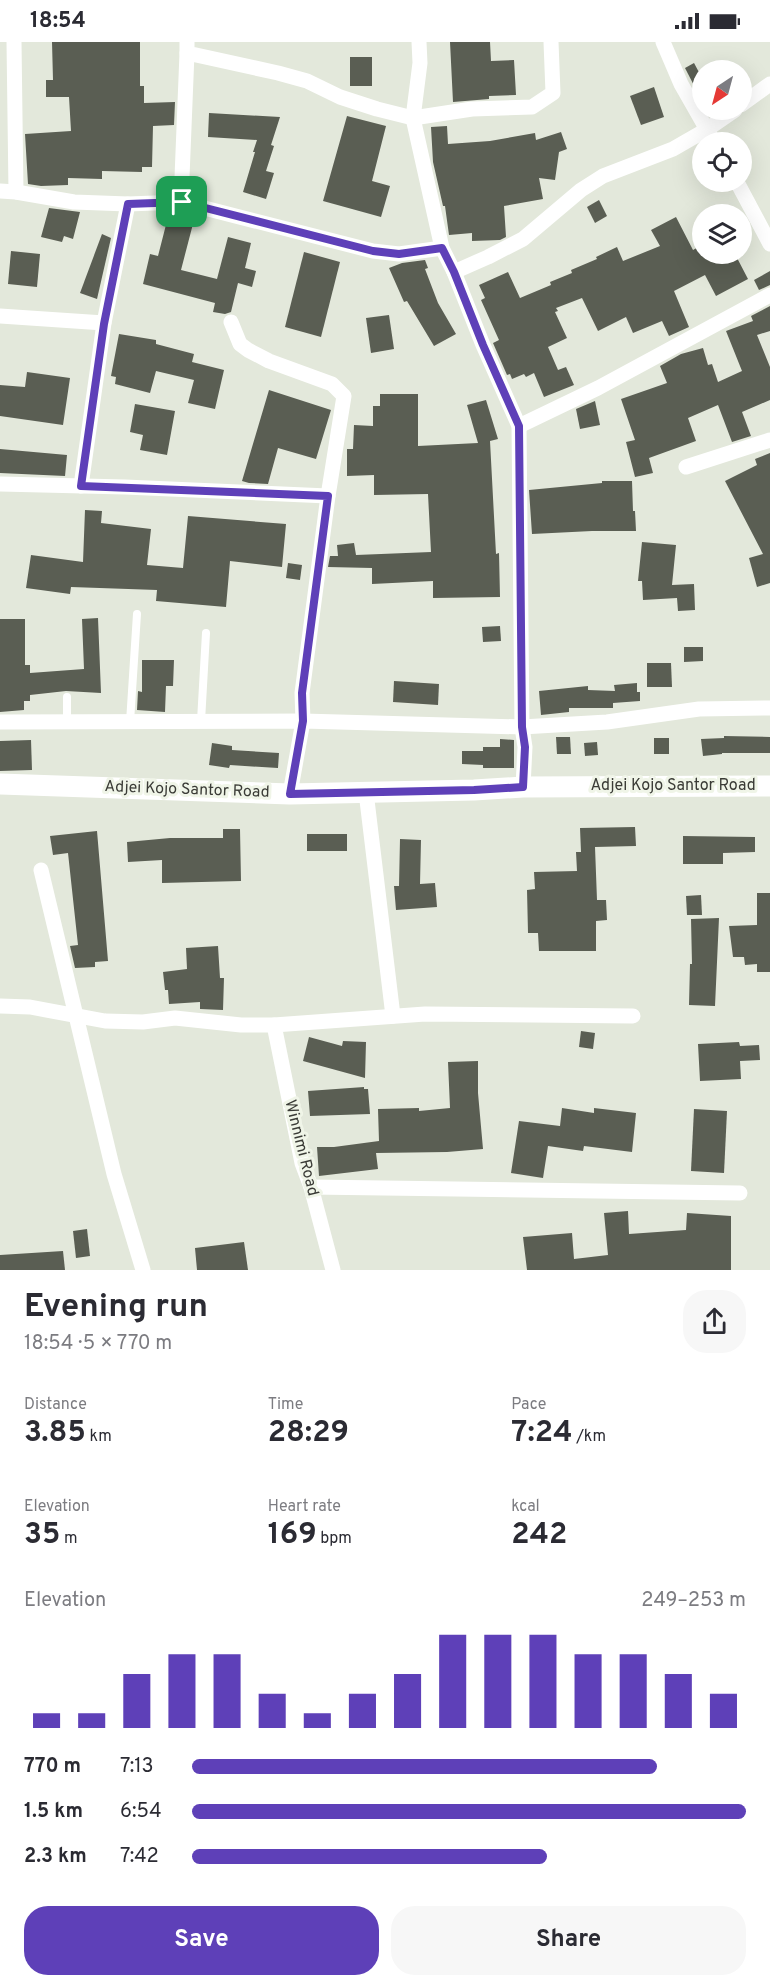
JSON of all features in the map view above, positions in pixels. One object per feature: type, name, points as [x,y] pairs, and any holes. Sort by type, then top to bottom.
[{"type":"street","points":[[14,42],[16,192]]},
{"type":"street","points":[[419,42],[420,63],[413,118],[442,248],[519,426],[522,727],[525,747],[523,787]]},
{"type":"street","points":[[182,202],[187,48],[307,81],[340,97],[413,118],[472,109],[532,107],[553,93],[550,42]]},
{"type":"street","points":[[663,42],[681,84],[708,132]]},
{"type":"street","points":[[752,97],[770,84]]},
{"type":"street","points":[[714,132],[725,120]]},
{"type":"street","points":[[454,272],[523,239],[581,190],[603,176],[692,142]]},
{"type":"street","points":[[0,191],[74,202],[128,204],[182,202],[373,251],[399,254],[442,248]]},
{"type":"street","points":[[741,192],[770,244]]},
{"type":"street","points":[[81,486],[104,324],[128,204]]},
{"type":"street","points":[[519,426],[598,388],[770,295]]},
{"type":"street","points":[[0,316],[104,324]]},
{"type":"street","points":[[231,321],[240,344],[248,350],[269,361],[332,384],[344,396],[328,496],[302,693],[303,721],[290,794]]},
{"type":"street","points":[[686,467],[770,440]]},
{"type":"street","points":[[0,484],[328,496]]},
{"type":"street","points":[[0,722],[303,721],[522,727],[607,722],[699,709],[770,708]]},
{"type":"street","name":"Adjei Kojo Santor Road","points":[[0,784],[290,794],[523,787],[770,786]]},
{"type":"street","points":[[366,792],[393,1017]]},
{"type":"street","points":[[41,870],[114,1174],[143,1270]]},
{"type":"street","points":[[0,1006],[30,1007],[105,1021],[143,1022],[175,1018],[241,1025],[274,1025],[425,1014],[633,1016]]},
{"type":"street","name":"Winnimi Road","points":[[274,1025],[300,1154],[333,1270]]},
{"type":"street","points":[[311,1187],[740,1192]]},
{"type":"lane","points":[[130,722],[137,614]]},
{"type":"lane","points":[[201,721],[207,633]]},
{"type":"lane","points":[[67,697],[67,722]]},
{"type":"building","points":[[52,42],[140,42],[140,86],[144,86],[144,103],[175,102],[174,125],[153,126],[152,167],[142,167],[142,172],[102,171],[102,179],[68,178],[68,185],[28,184],[25,134],[71,131],[69,97],[46,97],[46,80],[53,80]]},
{"type":"building","points":[[450,42],[490,42],[491,61],[514,60],[516,95],[489,96],[489,99],[453,102]]},
{"type":"building","points":[[350,57],[372,57],[372,86],[350,86]]},
{"type":"building","points":[[692,64],[692,82],[685,68]]},
{"type":"building","points":[[654,87],[664,117],[641,125],[630,96]]},
{"type":"building","points":[[209,113],[280,117],[266,171],[274,173],[266,199],[243,192],[257,140],[208,137]]},
{"type":"building","points":[[347,116],[386,126],[372,181],[390,186],[381,217],[323,201]]},
{"type":"building","points":[[447,126],[448,144],[490,141],[535,133],[536,140],[561,132],[567,149],[559,152],[555,180],[539,178],[543,199],[504,206],[506,237],[500,240],[472,241],[472,233],[449,235],[445,206],[443,206],[433,162],[431,127]]},
{"type":"building","points":[[599,200],[607,216],[595,223],[587,207]]},
{"type":"building","points":[[49,208],[80,212],[73,239],[64,236],[62,242],[41,237]]},
{"type":"building","points":[[169,213],[194,220],[181,270],[217,279],[228,237],[251,243],[245,268],[256,271],[252,287],[238,283],[231,312],[225,314],[213,312],[215,303],[143,284],[150,254],[158,256]]},
{"type":"building","points":[[676,217],[692,248],[692,264],[740,264],[748,279],[716,296],[705,275],[674,291],[689,327],[669,336],[662,321],[633,333],[626,317],[598,331],[582,298],[556,308],[558,311],[555,312],[567,338],[548,347],[558,370],[566,367],[574,385],[544,397],[534,373],[512,379],[510,374],[507,375],[493,343],[499,340],[481,300],[485,298],[479,285],[508,272],[520,298],[551,285],[550,282],[572,273],[571,270],[617,247],[623,261],[660,246],[651,230]]},
{"type":"building","points":[[102,234],[111,238],[97,299],[80,293]]},
{"type":"building","points":[[11,251],[40,254],[37,287],[8,284]]},
{"type":"building","points":[[304,252],[340,262],[321,337],[285,327]]},
{"type":"building","points":[[425,260],[428,268],[425,269],[438,303],[456,334],[434,346],[407,301],[404,302],[389,268],[402,263]]},
{"type":"building","points":[[770,271],[770,285],[759,290],[754,280]]},
{"type":"building","points":[[770,306],[770,331],[757,335],[770,367],[770,400],[742,412],[751,436],[732,442],[718,405],[688,418],[696,441],[649,458],[653,473],[635,477],[626,442],[635,440],[621,399],[667,383],[660,366],[681,354],[703,348],[708,365],[712,364],[718,382],[742,371],[726,331],[753,321],[751,316]]},
{"type":"building","points":[[389,315],[394,349],[371,353],[366,318]]},
{"type":"building","points":[[119,334],[156,340],[156,344],[194,354],[192,362],[224,370],[215,409],[188,403],[194,380],[156,371],[150,393],[115,384],[116,377],[111,376]]},
{"type":"building","points":[[27,372],[70,378],[63,425],[0,416],[0,385],[25,387]]},
{"type":"building","points":[[269,390],[331,410],[316,459],[278,448],[268,484],[249,483],[242,481]]},
{"type":"building","points":[[380,394],[418,394],[418,446],[478,443],[467,405],[486,400],[498,439],[490,441],[496,554],[499,553],[500,597],[433,598],[433,581],[372,584],[372,568],[328,567],[330,556],[338,556],[337,545],[354,543],[356,555],[431,552],[428,494],[374,495],[374,475],[347,476],[347,449],[353,449],[354,425],[373,426],[373,406],[380,406]]},
{"type":"building","points":[[595,401],[600,425],[580,429],[576,409]]},
{"type":"building","points":[[135,404],[175,411],[167,455],[140,450],[143,435],[130,432]]},
{"type":"building","points":[[0,449],[67,455],[65,476],[0,473]]},
{"type":"building","points":[[770,453],[770,583],[757,587],[749,558],[763,554],[725,481],[757,465],[755,459]]},
{"type":"building","points":[[602,481],[632,481],[636,531],[532,534],[529,490],[602,483]]},
{"type":"building","points":[[85,510],[102,511],[101,523],[151,529],[147,565],[183,568],[188,516],[286,524],[282,567],[230,561],[226,607],[156,601],[157,590],[71,587],[70,594],[26,588],[31,555],[83,562]]},
{"type":"building","points":[[642,542],[676,545],[672,585],[694,584],[695,610],[678,611],[677,598],[643,600],[642,581],[638,581]]},
{"type":"building","points":[[288,563],[302,565],[300,580],[286,578]]},
{"type":"building","points":[[98,618],[101,693],[66,691],[30,695],[30,701],[24,701],[24,710],[0,712],[0,619],[25,619],[25,665],[30,665],[30,673],[84,669],[82,619]]},
{"type":"building","points":[[500,626],[501,641],[483,642],[482,627]]},
{"type":"building","points":[[684,647],[703,647],[703,661],[684,662]]},
{"type":"building","points":[[142,660],[174,660],[173,686],[166,686],[165,712],[137,710],[138,691],[142,692]]},
{"type":"building","points":[[647,663],[671,663],[672,687],[647,687]]},
{"type":"building","points":[[394,681],[439,684],[438,705],[393,702]]},
{"type":"building","points":[[637,683],[640,701],[613,703],[613,708],[569,708],[569,712],[541,715],[539,691],[588,686],[588,690],[615,691],[614,685]]},
{"type":"building","points":[[724,736],[770,737],[770,753],[722,753],[703,756],[701,739],[724,738]]},
{"type":"building","points":[[556,737],[570,737],[571,754],[557,754]]},
{"type":"building","points":[[654,738],[669,738],[669,754],[654,754]]},
{"type":"building","points":[[500,739],[514,740],[514,768],[483,768],[483,765],[462,764],[462,751],[483,751],[483,747],[500,747]]},
{"type":"building","points":[[31,740],[32,770],[0,771],[0,741]]},
{"type":"building","points":[[597,742],[598,755],[585,756],[584,743]]},
{"type":"building","points":[[212,743],[232,746],[232,750],[279,753],[278,768],[230,765],[229,768],[209,765]]},
{"type":"building","points":[[635,827],[636,846],[595,847],[597,900],[606,900],[607,920],[596,921],[596,951],[539,951],[538,933],[528,933],[527,890],[535,889],[534,872],[577,871],[576,852],[581,852],[580,828]]},
{"type":"building","points":[[223,829],[240,829],[241,881],[162,883],[162,860],[128,862],[127,842],[170,838],[223,838]]},
{"type":"building","points":[[97,831],[108,961],[95,962],[95,967],[75,968],[70,946],[78,945],[68,853],[53,855],[50,836]]},
{"type":"building","points":[[307,834],[347,834],[347,851],[307,851]]},
{"type":"building","points":[[683,836],[755,837],[755,852],[723,853],[723,864],[683,864]]},
{"type":"building","points":[[400,839],[421,840],[420,884],[435,883],[437,907],[396,910],[394,886],[399,886]]},
{"type":"building","points":[[757,893],[770,893],[770,972],[757,972],[757,964],[745,965],[744,957],[733,957],[729,926],[757,925]]},
{"type":"building","points":[[701,895],[702,915],[687,915],[686,896]]},
{"type":"building","points":[[719,918],[715,1006],[689,1005],[690,964],[692,964],[691,919]]},
{"type":"building","points":[[218,946],[220,978],[224,978],[223,1010],[200,1009],[200,1002],[169,1004],[163,972],[187,969],[186,948]]},
{"type":"building","points":[[581,1031],[595,1033],[593,1049],[579,1047]]},
{"type":"building","points":[[309,1037],[342,1046],[343,1041],[366,1042],[365,1078],[303,1061]]},
{"type":"building","points":[[739,1042],[740,1046],[759,1045],[760,1060],[740,1061],[741,1079],[700,1081],[698,1044]]},
{"type":"building","points":[[478,1061],[478,1093],[483,1149],[376,1153],[378,1169],[319,1176],[317,1147],[379,1141],[378,1109],[419,1108],[419,1111],[450,1108],[448,1062]]},
{"type":"building","points":[[364,1087],[368,1089],[370,1114],[310,1116],[308,1091]]},
{"type":"building","points":[[562,1108],[594,1113],[594,1108],[636,1113],[632,1152],[584,1146],[583,1151],[548,1146],[543,1178],[511,1173],[519,1121],[560,1126]]},
{"type":"building","points":[[694,1109],[727,1111],[724,1173],[691,1171]]},
{"type":"building","points":[[628,1211],[629,1234],[686,1230],[687,1213],[731,1216],[731,1270],[527,1270],[523,1237],[572,1233],[574,1259],[608,1255],[604,1213]]},
{"type":"building","points":[[87,1229],[90,1256],[76,1258],[73,1231]]},
{"type":"building","points":[[244,1242],[248,1270],[197,1270],[195,1248]]},
{"type":"building","points":[[63,1251],[65,1270],[0,1270],[0,1255]]},
{"type":"route","points":[[182,202],[373,251],[399,254],[442,248],[519,426],[522,727],[525,747],[523,787],[290,794],[303,721],[302,693],[328,496],[81,486],[104,324],[128,204],[182,202]]}]
